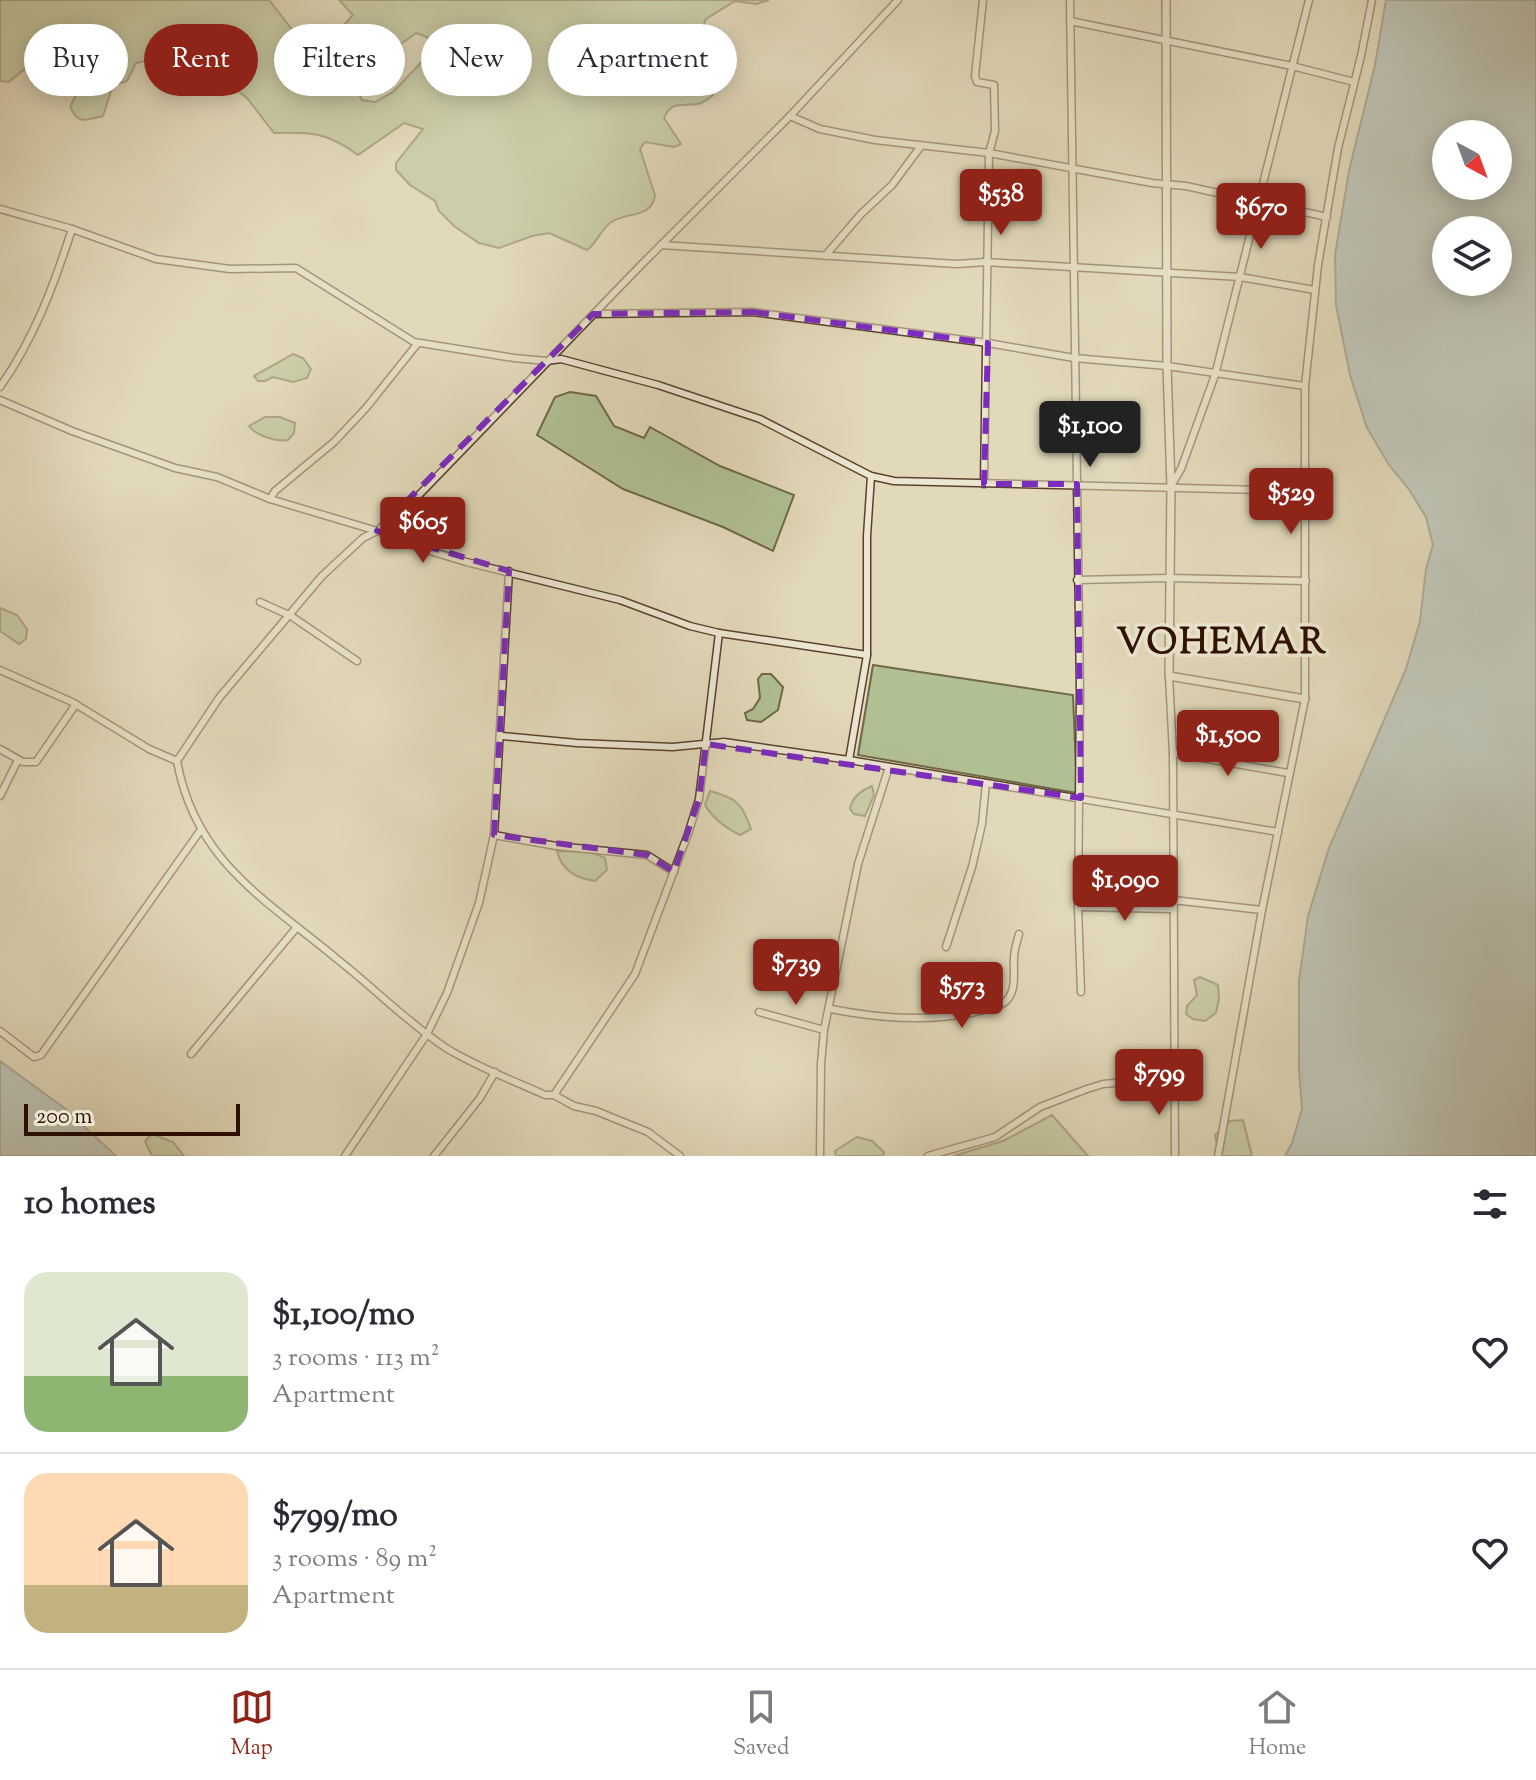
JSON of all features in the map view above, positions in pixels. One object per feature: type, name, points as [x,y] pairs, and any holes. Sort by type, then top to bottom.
[{"type":"street","points":[[680,1156],[648,1132],[574,1106],[554,1095],[545,1095],[472,1063],[427,1034],[257,894],[218,857],[191,811],[177,761],[219,698],[322,576],[363,538],[377,531],[416,498],[790,116],[898,0]]},
{"type":"street","points":[[983,0],[975,76],[977,82],[994,85],[995,131],[989,153],[985,262],[988,343],[984,484]]},
{"type":"street","points":[[1070,0],[1081,992]]},
{"type":"street","points":[[1166,0],[1167,366],[1171,486],[1168,578],[1173,753],[1173,1078],[1177,1155]]},
{"type":"street","points":[[1171,486],[1181,469],[1215,375],[1309,0]]},
{"type":"street","points":[[1218,1156],[1288,773],[1305,699],[1305,386],[1315,290],[1338,148],[1372,0]]},
{"type":"street","points":[[1070,21],[1292,66],[1354,82]]},
{"type":"street","points":[[790,116],[820,129],[1186,186],[1327,217]]},
{"type":"street","points":[[825,256],[861,214],[892,185],[921,146]]},
{"type":"street","points":[[0,209],[72,229],[156,259],[230,269],[296,268],[418,343],[547,361],[561,359],[658,385],[760,419],[871,476],[909,482],[1306,491]]},
{"type":"street","points":[[0,387],[53,289],[72,229]]},
{"type":"street","points":[[661,245],[957,264],[985,262],[1240,277],[1315,290]]},
{"type":"street","points":[[593,314],[753,312],[988,343],[1074,358],[1167,366],[1305,386]]},
{"type":"street","points":[[270,499],[275,491],[334,442],[366,408],[418,343]]},
{"type":"street","points":[[0,400],[72,431],[175,468],[217,477],[270,499],[377,531],[454,559],[620,600],[690,626],[719,633],[867,655]]},
{"type":"street","points":[[849,760],[867,655],[867,536],[871,476]]},
{"type":"street","points":[[345,1156],[427,1034],[447,993],[479,903],[494,835],[509,571]]},
{"type":"street","points":[[1077,580],[1306,581]]},
{"type":"street","points":[[260,602],[291,616],[357,661]]},
{"type":"street","points":[[554,1095],[635,974],[674,872],[699,799],[719,633]]},
{"type":"street","points":[[0,670],[76,704],[149,749],[177,761]]},
{"type":"street","points":[[1169,676],[1305,699]]},
{"type":"street","points":[[0,749],[18,760],[36,762],[76,704]]},
{"type":"street","points":[[502,736],[673,747],[724,742],[1278,832]]},
{"type":"street","points":[[1173,753],[1288,773]]},
{"type":"street","points":[[0,796],[18,760]]},
{"type":"street","points":[[820,1156],[824,1030],[831,1009],[858,864],[889,767]]},
{"type":"street","points":[[946,947],[975,853],[982,824],[986,783]]},
{"type":"street","points":[[0,1031],[30,1054],[41,1055],[200,831]]},
{"type":"street","points":[[494,835],[556,846],[647,855],[674,872]]},
{"type":"street","points":[[1173,900],[1262,910]]},
{"type":"street","points":[[1078,907],[1172,909]]},
{"type":"street","points":[[191,1054],[297,927]]},
{"type":"street","points":[[831,1009],[866,1016],[900,1018],[957,1016],[996,1006],[1006,1001],[1011,993],[1019,934]]},
{"type":"street","points":[[759,1012],[824,1030]]},
{"type":"street","points":[[434,1156],[480,1098],[495,1072]]},
{"type":"street","points":[[928,1156],[995,1137],[1040,1107],[1087,1089],[1103,1084],[1173,1078]]},
{"type":"highlighted area","points":[[753,312],[988,343],[984,484],[1077,484],[1081,798],[706,744],[699,799],[674,872],[647,855],[494,835],[509,571],[377,531],[593,314]]},
{"type":"green space","points":[[0,0],[269,0],[288,24],[274,24],[274,96],[360,96],[362,100],[375,102],[386,96],[405,96],[405,79],[421,63],[421,96],[532,96],[532,24],[421,24],[421,35],[416,33],[405,41],[405,24],[345,24],[353,15],[339,0],[769,0],[756,4],[735,1],[706,19],[704,24],[548,24],[548,96],[712,96],[701,103],[675,106],[667,112],[664,118],[681,144],[674,147],[645,142],[640,149],[655,195],[653,202],[645,211],[609,224],[587,250],[549,233],[499,248],[479,243],[454,226],[439,211],[435,201],[410,185],[396,170],[396,163],[423,129],[404,123],[358,155],[318,135],[274,133],[244,96],[258,96],[258,24],[144,24],[144,61],[136,63],[128,79],[128,24],[24,24],[24,69],[9,82],[0,81]]},
{"type":"green space","points":[[75,96],[109,96],[103,116],[80,119],[70,107]]},
{"type":"green space","points":[[293,354],[303,358],[311,369],[307,378],[293,382],[273,377],[258,381],[254,376]]},
{"type":"green space","points":[[570,392],[596,396],[614,426],[644,438],[650,427],[720,466],[794,495],[773,551],[723,527],[623,489],[537,435],[555,397]]},
{"type":"green space","points":[[265,417],[280,417],[295,423],[294,433],[288,440],[278,440],[252,430],[249,426]]},
{"type":"green space","points":[[0,608],[17,615],[27,629],[26,639],[19,644],[0,631]]},
{"type":"green space","points":[[873,665],[1073,695],[1077,793],[858,755]]},
{"type":"green space","points":[[762,674],[771,674],[783,687],[778,710],[761,722],[747,720],[745,713],[753,709],[760,698],[758,679]]},
{"type":"green space","points":[[872,786],[874,795],[865,816],[854,814],[850,809],[853,801]]},
{"type":"green space","points":[[710,791],[737,803],[751,829],[740,835],[716,819],[705,805]]},
{"type":"green space","points":[[557,851],[591,852],[605,858],[607,870],[595,881],[582,878],[566,868]]},
{"type":"green space","points":[[1200,977],[1218,985],[1216,1013],[1205,1021],[1186,1014],[1187,1006],[1197,995],[1194,980]]},
{"type":"green space","points":[[1052,1115],[1088,1156],[953,1156],[1003,1141]]},
{"type":"green space","points":[[1243,1120],[1252,1156],[1219,1156],[1215,1135],[1230,1121]]},
{"type":"green space","points":[[152,1134],[173,1142],[184,1156],[152,1156],[145,1141]]},
{"type":"green space","points":[[857,1137],[872,1141],[884,1152],[883,1156],[836,1156],[835,1151]]},
{"type":"water","points":[[1386,0],[1536,0],[1536,1156],[1285,1156],[1302,1109],[1299,981],[1308,916],[1329,848],[1406,669],[1420,621],[1426,569],[1433,545],[1426,517],[1367,428],[1350,375],[1336,305],[1335,255],[1349,171],[1375,65]]},
{"type":"water","points":[[0,1061],[63,1107],[116,1156],[0,1156]]},
{"type":"district","name":"VOHEMAR","points":[[1222,640]]}]
